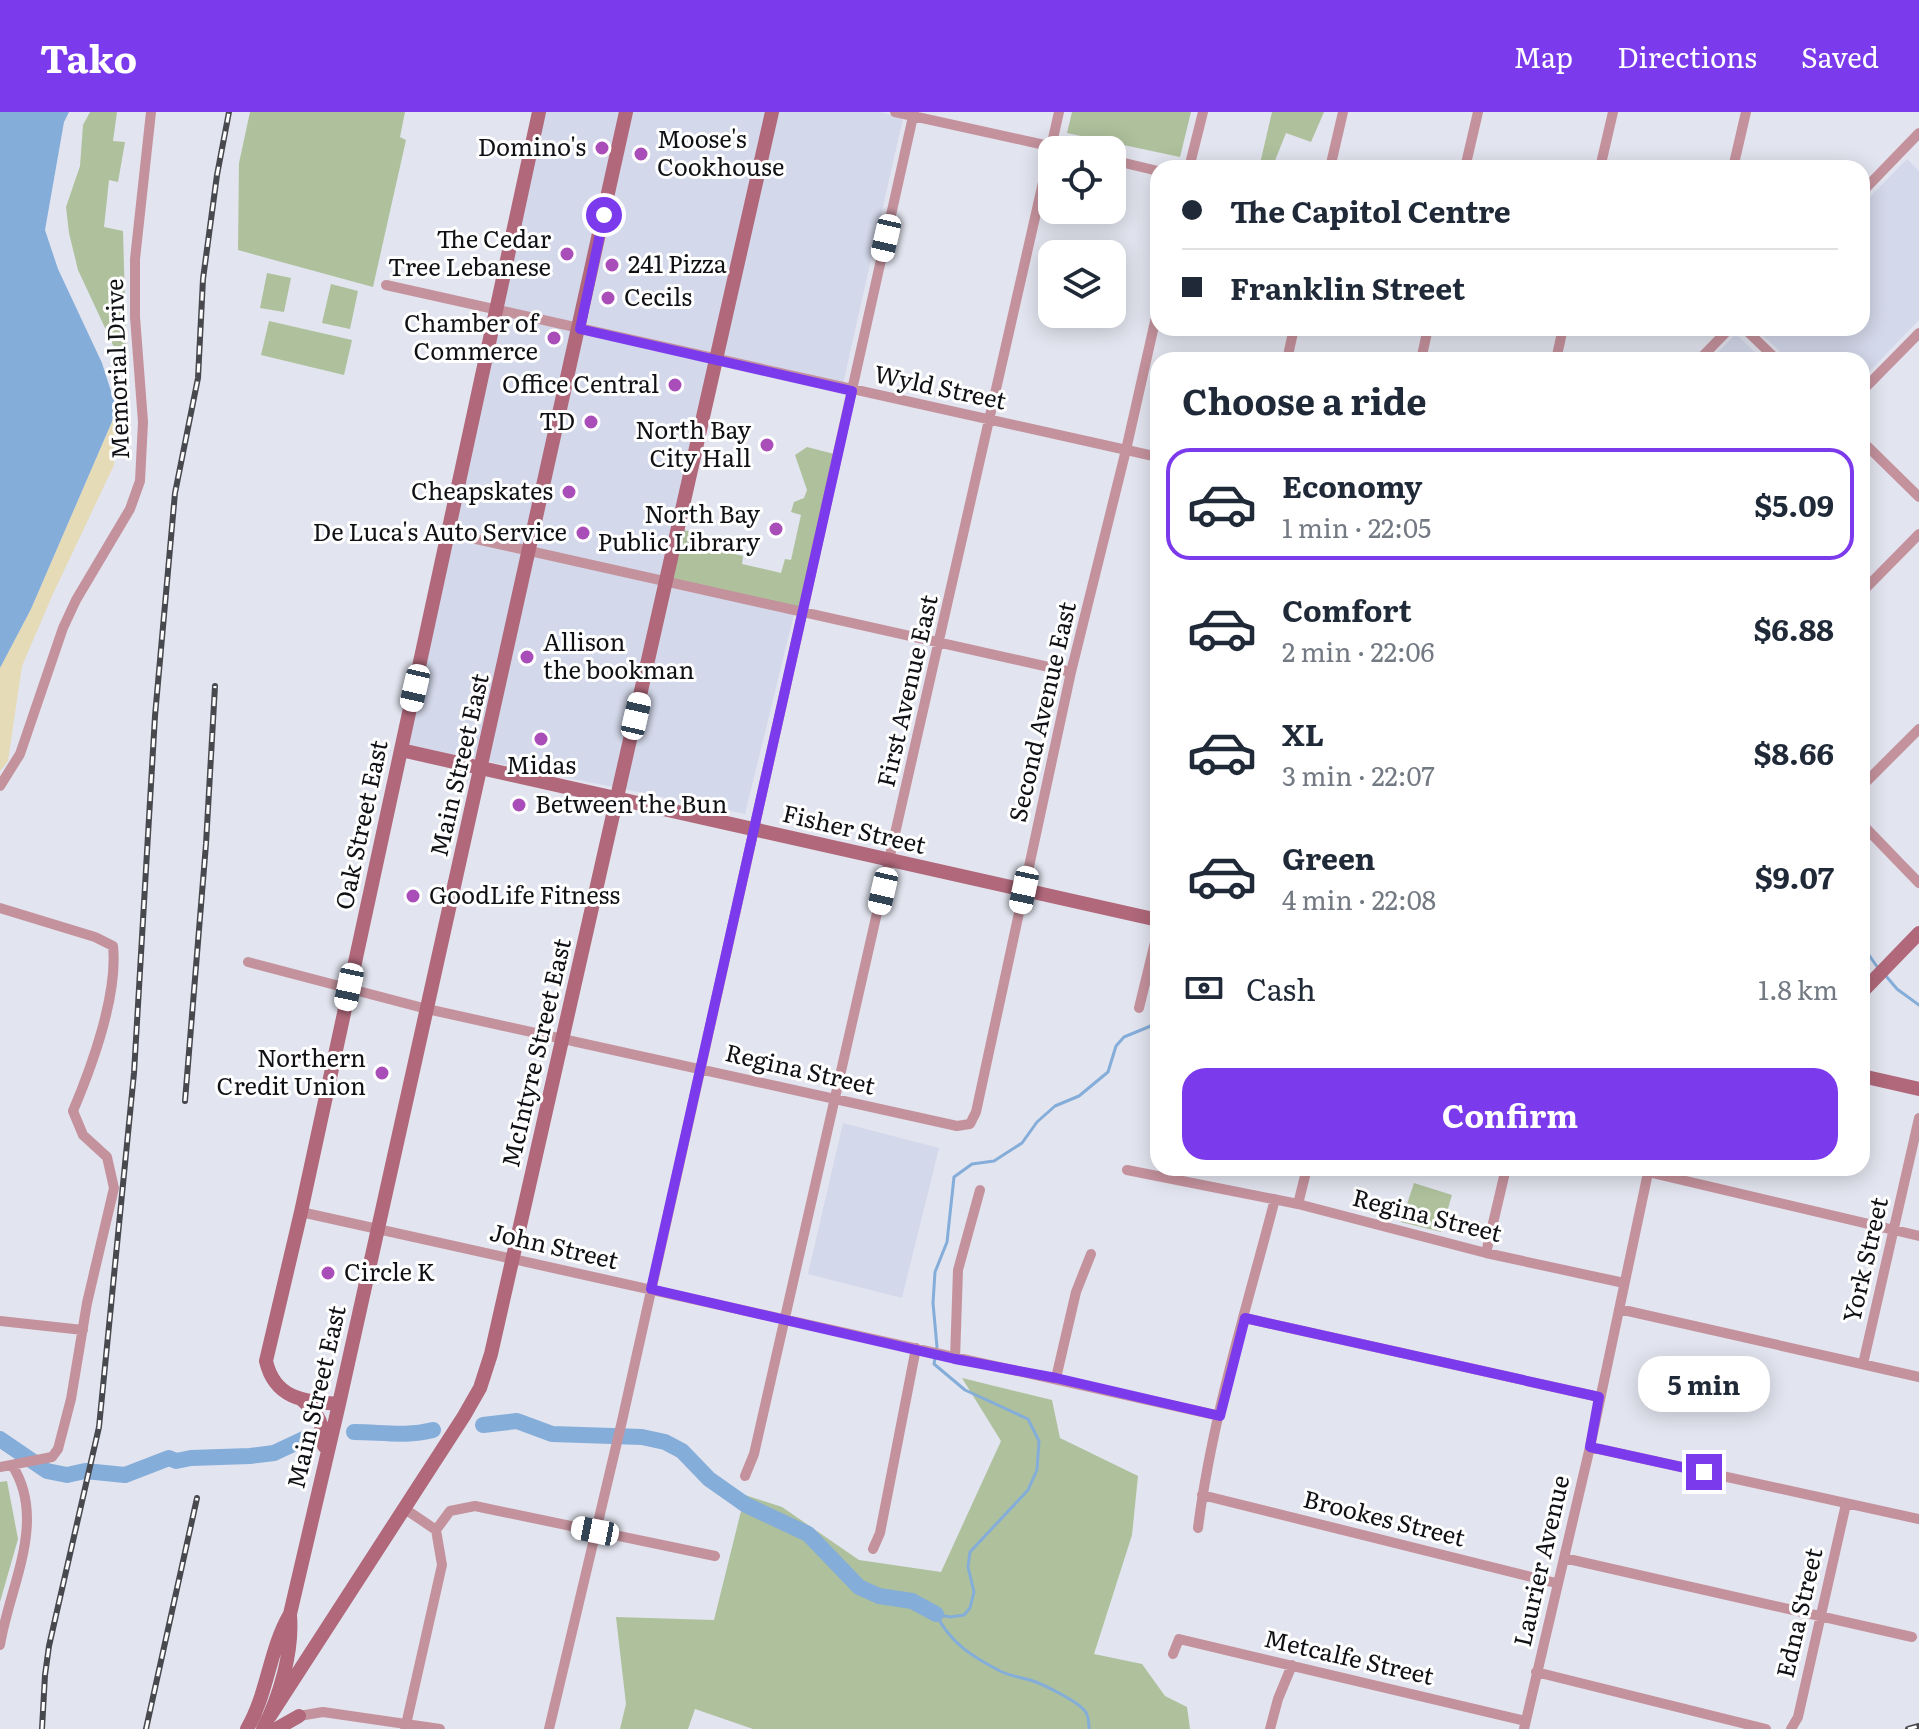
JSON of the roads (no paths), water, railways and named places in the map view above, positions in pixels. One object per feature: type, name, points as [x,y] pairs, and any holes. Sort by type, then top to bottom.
[{"type":"main road","name":"Oak Street East","points":[[339,1404],[282,1392],[269,1377],[266,1361],[539,112]]},
{"type":"main road","name":"Main Street East","points":[[269,1725],[291,1636],[290,1614],[482,768],[626,112]]},
{"type":"main road","name":"McIntyre Street East","points":[[269,1725],[480,1388],[491,1354],[772,112]]},
{"type":"main road","name":"Fisher Street","points":[[401,750],[1150,918]]},
{"type":"main road","points":[[1870,984],[1919,933]]},
{"type":"main road","points":[[1870,1078],[1919,1089]]},
{"type":"main road","points":[[298,1397],[322,1421],[326,1459]]},
{"type":"main road","name":"Main Street East","points":[[247,1729],[256,1713],[279,1633],[290,1614]]},
{"type":"main road","points":[[269,1725],[299,1716]]},
{"type":"street","name":"Memorial Drive","points":[[0,786],[20,754],[63,628],[76,600],[130,509],[140,481],[143,422],[135,317],[135,259],[151,112]]},
{"type":"street","points":[[895,112],[1038,144]]},
{"type":"street","name":"First Avenue East","points":[[1054,136],[1059,112]]},
{"type":"street","points":[[1191,160],[1203,112]]},
{"type":"street","points":[[1332,160],[1343,112]]},
{"type":"street","points":[[1467,160],[1478,112]]},
{"type":"street","points":[[1602,160],[1613,112]]},
{"type":"street","points":[[1735,160],[1746,112]]},
{"type":"street","points":[[549,1729],[622,1421],[914,114]]},
{"type":"street","points":[[1870,184],[1919,133]]},
{"type":"street","points":[[1126,163],[1150,169]]},
{"type":"street","name":"First Avenue East","points":[[745,1476],[754,1454],[1038,205]]},
{"type":"street","name":"Wyld Street","points":[[386,285],[1150,455]]},
{"type":"street","points":[[1870,383],[1919,333]]},
{"type":"street","name":"Second Avenue East","points":[[970,1124],[976,1112],[1071,672],[1152,336]]},
{"type":"street","points":[[1707,352],[1722,336]]},
{"type":"street","points":[[1752,336],[1769,352]]},
{"type":"street","points":[[1870,449],[1919,497]]},
{"type":"street","points":[[449,533],[667,579],[1071,672]]},
{"type":"street","points":[[1870,584],[1919,534]]},
{"type":"street","points":[[1870,778],[1919,729]]},
{"type":"street","points":[[1870,832],[1919,883]]},
{"type":"street","points":[[0,908],[95,937],[113,946],[115,963],[112,988],[86,1079],[73,1111],[83,1135],[107,1157],[114,1188],[64,1425],[58,1449],[52,1457],[6,1466]]},
{"type":"street","name":"Regina Street","points":[[248,962],[427,1009],[957,1126],[970,1124]]},
{"type":"street","points":[[1139,1008],[1150,963]]},
{"type":"street","name":"York Street","points":[[1863,1364],[1919,1118]]},
{"type":"street","name":"Regina Street","points":[[1127,1170],[1150,1175]]},
{"type":"street","name":"Regina Street","points":[[1158,1176],[1298,1204],[1486,1253],[1624,1283]]},
{"type":"street","points":[[1298,1204],[1305,1176]]},
{"type":"street","points":[[1486,1253],[1504,1176]]},
{"type":"street","name":"Laurier Avenue","points":[[1524,1725],[1590,1447],[1647,1176]]},
{"type":"street","points":[[1672,1176],[1919,1236]]},
{"type":"street","points":[[955,1359],[958,1270],[980,1190]]},
{"type":"street","points":[[1198,1528],[1202,1495],[1220,1416],[1275,1199]]},
{"type":"street","name":"John Street","points":[[301,1212],[1220,1416]]},
{"type":"street","points":[[1056,1378],[1076,1292],[1091,1254]]},
{"type":"street","points":[[1619,1309],[1919,1377]]},
{"type":"street","points":[[1245,1318],[1599,1397]]},
{"type":"street","points":[[0,1321],[83,1330]]},
{"type":"street","points":[[873,1549],[880,1533],[918,1349]]},
{"type":"street","points":[[1590,1447],[1919,1519]]},
{"type":"street","points":[[0,1645],[28,1530],[19,1477],[6,1466]]},
{"type":"street","name":"Brookes Street","points":[[1202,1495],[1556,1583]]},
{"type":"street","name":"Edna Street","points":[[1791,1729],[1798,1717],[1818,1617],[1846,1504]]},
{"type":"street","points":[[406,1726],[442,1565],[436,1530],[450,1511],[475,1506],[715,1556]]},
{"type":"street","points":[[405,1509],[436,1530]]},
{"type":"street","points":[[1564,1558],[1912,1637]]},
{"type":"street","name":"Metcalfe Street","points":[[1173,1654],[1179,1639],[1524,1725]]},
{"type":"street","points":[[1270,1729],[1292,1665]]},
{"type":"street","points":[[1536,1672],[1766,1729]]},
{"type":"street","points":[[299,1716],[323,1712],[440,1729]]},
{"type":"water","points":[[0,112],[69,112],[64,122],[45,230],[58,269],[102,363],[117,410],[31,609],[0,668]]},
{"type":"waterway","points":[[1870,956],[1878,968]]},
{"type":"waterway","points":[[1886,976],[1897,989],[1919,1005]]},
{"type":"waterway","points":[[936,1614],[950,1617],[964,1615],[970,1608],[974,1592],[968,1567],[970,1552],[1028,1490],[1037,1470],[1039,1441],[1028,1419],[965,1390],[934,1364],[937,1347],[933,1303],[935,1272],[947,1242],[954,1177],[972,1164],[994,1161],[1022,1143],[1037,1122],[1055,1106],[1079,1096],[1108,1072],[1116,1046],[1124,1037],[1150,1026]]},
{"type":"waterway","points":[[483,1425],[517,1421],[552,1434],[642,1437],[665,1442],[682,1451],[709,1479],[746,1505],[808,1534],[859,1587],[879,1596],[912,1601],[936,1614]]},
{"type":"waterway","points":[[354,1432],[403,1434],[433,1430]]},
{"type":"waterway","points":[[0,1439],[47,1471],[67,1475],[85,1471],[125,1475],[169,1458],[176,1461],[274,1453],[306,1438]]},
{"type":"waterway","points":[[936,1614],[955,1641],[981,1660],[1004,1673],[1043,1685],[1081,1707],[1087,1715],[1089,1729]]},
{"type":"railway","points":[[42,1729],[49,1646],[99,1427],[134,1073],[155,716],[175,493],[198,378],[203,279],[229,112]]},
{"type":"railway","points":[[185,1101],[206,844],[215,686]]},
{"type":"railway","points":[[146,1729],[197,1498]]},
{"type":"railway","points":[[1908,1729],[1919,1726]]},
{"type":"place","name":"Domino's","points":[[602,148]]},
{"type":"place","name":"Moose's Cookhouse","points":[[641,154]]},
{"type":"place","name":"The Cedar Tree Lebanese","points":[[567,254]]},
{"type":"place","name":"241 Pizza","points":[[612,265]]},
{"type":"place","name":"Cecils","points":[[608,298]]},
{"type":"place","name":"Chamber of Commerce","points":[[554,338]]},
{"type":"place","name":"Office Central","points":[[675,385]]},
{"type":"place","name":"TD","points":[[591,422]]},
{"type":"place","name":"North Bay City Hall","points":[[767,445]]},
{"type":"place","name":"Cheapskates","points":[[569,492]]},
{"type":"place","name":"North Bay Public Library","points":[[776,529]]},
{"type":"place","name":"De Luca's Auto Service","points":[[583,533]]},
{"type":"place","name":"Allison the bookman","points":[[527,657]]},
{"type":"place","name":"Midas","points":[[541,739]]},
{"type":"place","name":"Between the Bun","points":[[519,805]]},
{"type":"place","name":"GoodLife Fitness","points":[[413,896]]},
{"type":"place","name":"Northern Credit Union","points":[[382,1073]]},
{"type":"place","name":"Circle K","points":[[328,1273]]}]
